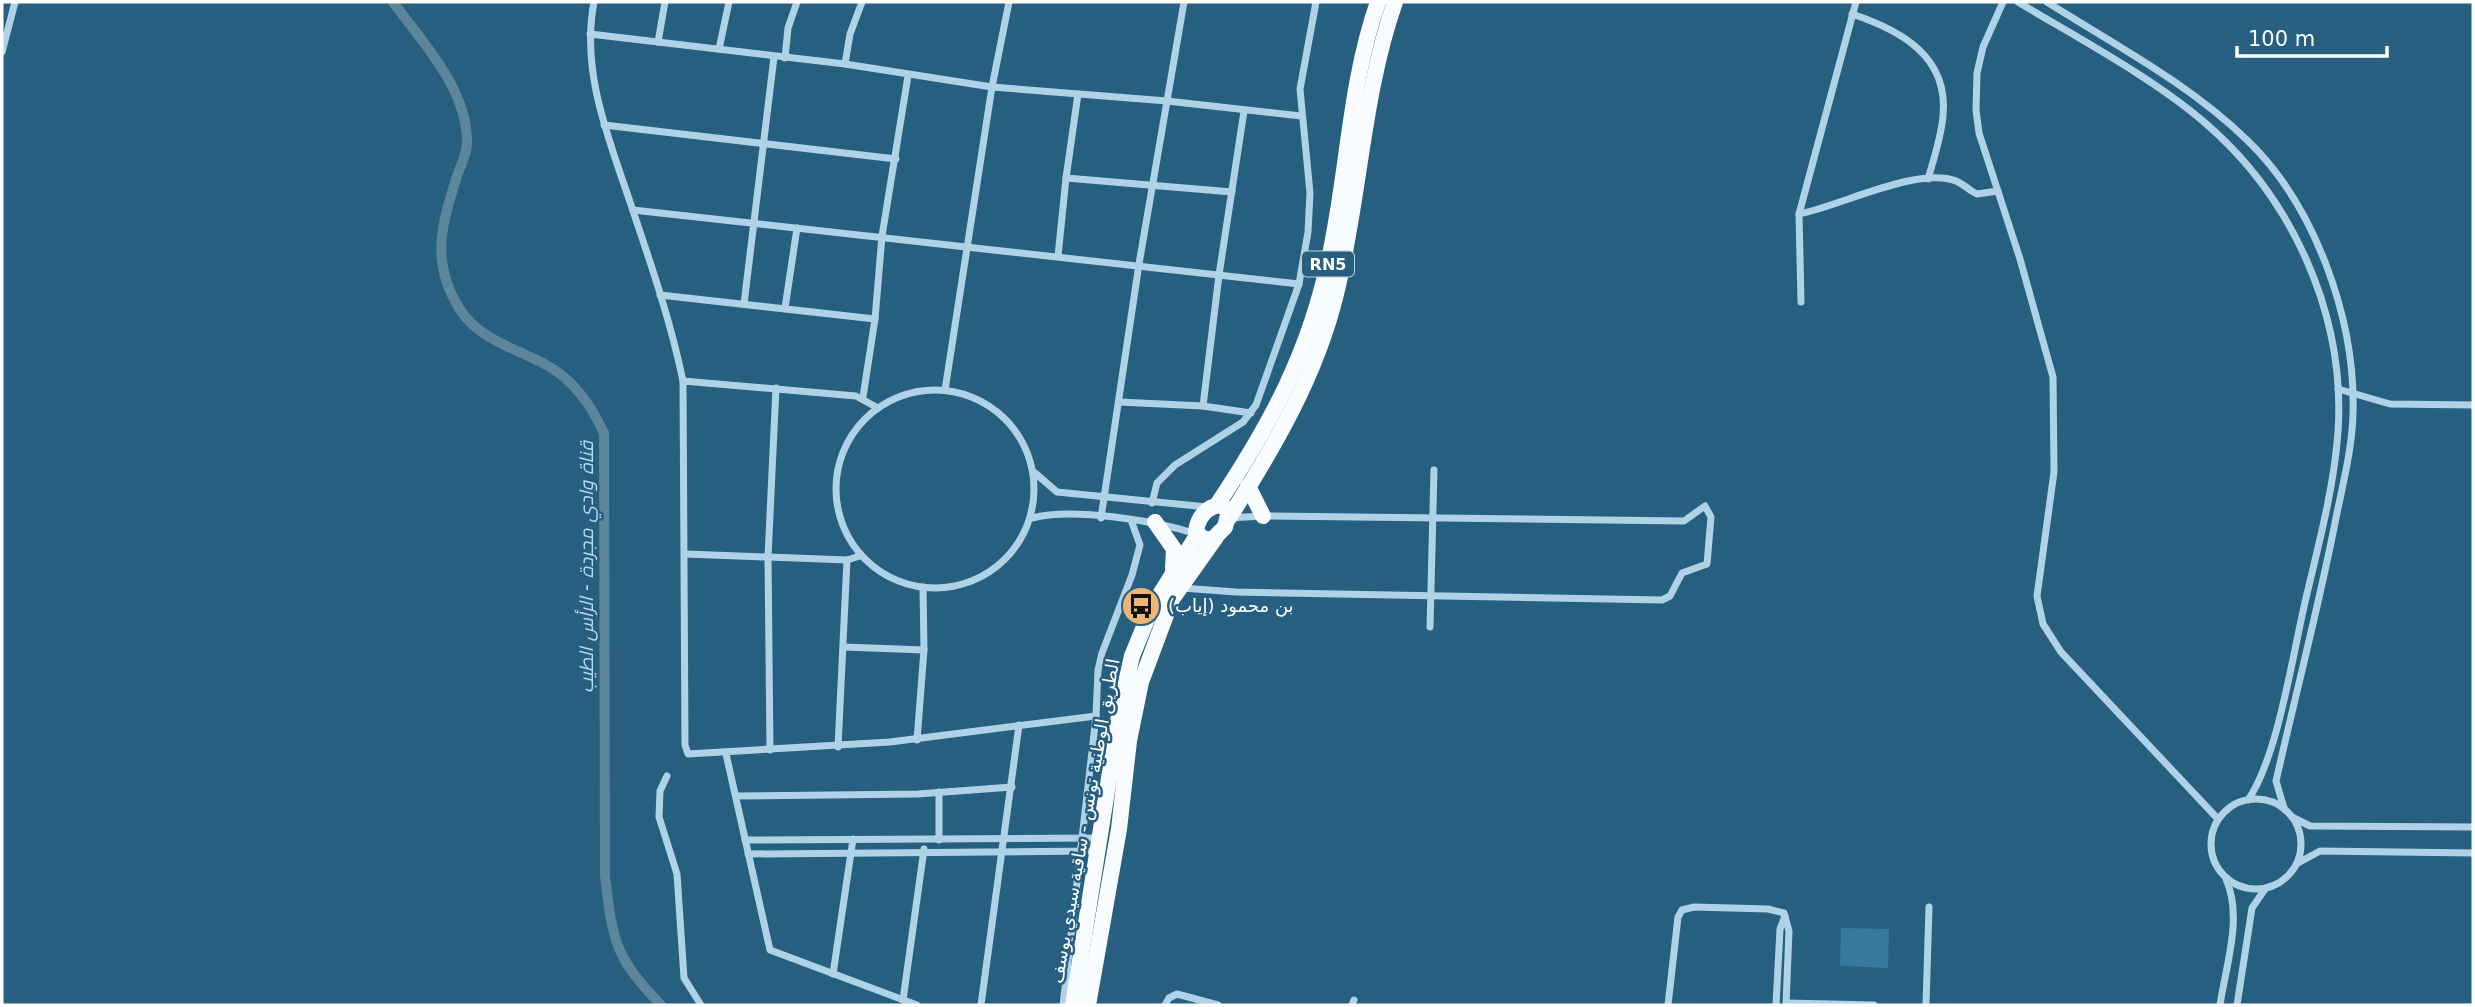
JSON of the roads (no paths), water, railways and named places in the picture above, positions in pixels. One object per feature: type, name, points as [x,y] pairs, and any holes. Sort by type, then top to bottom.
[{"type":"highway","name":"RN5","points":[[1198,534],[1200,519],[1214,506],[1272,419],[1311,326],[1329,259],[1362,61],[1378,2]]},
{"type":"highway","name":"RN5","points":[[1216,537],[1295,406],[1320,350],[1348,241],[1378,58],[1395,2]]},
{"type":"highway","points":[[1248,486],[1263,516]]},
{"type":"highway","points":[[1214,506],[1227,509],[1229,518]]},
{"type":"highway","points":[[1155,522],[1174,549],[1172,571]]},
{"type":"highway","points":[[1198,534],[1206,540],[1216,537]]},
{"type":"highway","name":"الطريق الوطنية تونس - ساقية سيدي يوسف","points":[[1073,1005],[1090,844],[1132,656],[1152,607],[1172,571],[1198,534]]},
{"type":"highway","name":"الطريق الوطنية تونس - ساقية سيدي يوسف","points":[[1088,1005],[1119,829],[1136,702],[1149,656],[1178,588],[1216,537]]},
{"type":"street","points":[[2,52],[15,2]]},
{"type":"street","points":[[594,2],[590,34],[593,81],[604,125],[660,295],[683,382],[686,751],[692,756],[838,747],[917,740],[1096,716]]},
{"type":"street","points":[[658,42],[665,2]]},
{"type":"street","points":[[719,50],[729,2]]},
{"type":"street","points":[[785,58],[788,27],[797,2]]},
{"type":"street","points":[[845,64],[854,18],[862,2]]},
{"type":"street","points":[[945,390],[992,87],[1009,2]]},
{"type":"street","points":[[1101,517],[1139,264],[1184,2]]},
{"type":"street","points":[[1152,503],[1157,483],[1174,465],[1226,434],[1251,413],[1265,385],[1300,284],[1308,232],[1310,193],[1301,116],[1303,63],[1316,2]]},
{"type":"street","points":[[1801,302],[1799,214],[1856,2]]},
{"type":"street","points":[[2003,2],[1983,47],[1975,98],[1979,133],[2036,313],[2053,377],[2054,472],[2037,596],[2043,624],[2061,652],[2218,819]]},
{"type":"street","points":[[2018,2],[2203,121],[2247,167],[2286,218],[2312,272],[2330,337],[2337,389],[2338,432],[2331,481],[2308,589],[2263,772],[2248,800]]},
{"type":"street","points":[[2047,2],[2218,113],[2249,142],[2276,175],[2305,221],[2335,289],[2349,354],[2353,396],[2351,439],[2276,781],[2284,808]]},
{"type":"street","points":[[1852,14],[1908,38],[1933,69],[1940,85],[1944,113],[1928,179]]},
{"type":"street","points":[[590,34],[845,64],[908,76],[992,87],[1167,101],[1301,116]]},
{"type":"street","points":[[744,304],[774,57]]},
{"type":"street","points":[[863,397],[875,319],[882,236],[897,159],[908,76]]},
{"type":"street","points":[[1058,256],[1078,93]]},
{"type":"street","points":[[1203,405],[1219,275],[1244,111]]},
{"type":"street","points":[[604,125],[897,159]]},
{"type":"street","points":[[1066,177],[1232,192]]},
{"type":"street","points":[[1799,214],[1819,210],[1868,191],[1928,179],[1957,181],[1976,194],[1997,191]]},
{"type":"street","points":[[633,210],[1139,264],[1300,284]]},
{"type":"street","points":[[785,308],[797,228]]},
{"type":"street","points":[[660,295],[875,319]]},
{"type":"street","points":[[683,382],[863,397],[878,408]]},
{"type":"street","points":[[770,750],[768,558],[776,388]]},
{"type":"street","points":[[2337,389],[2353,396],[2390,404],[2473,405]]},
{"type":"street","points":[[920,390],[945,390],[973,398],[999,414],[1016,430],[1035,472],[1036,505],[1032,518],[1006,557],[985,574],[961,584],[923,587],[908,585],[886,575],[860,556],[844,528],[837,506],[836,482],[845,447],[878,408],[920,390]]},
{"type":"street","points":[[1119,402],[1203,405],[1251,413]]},
{"type":"street","points":[[1430,627],[1434,470]]},
{"type":"street","points":[[1035,472],[1058,492],[1152,503],[1214,506]]},
{"type":"street","points":[[1178,588],[1236,592],[1667,599],[1682,573],[1707,564],[1711,517],[1705,506],[1684,522],[1263,516],[1229,518]]},
{"type":"street","points":[[1032,518],[1054,514],[1155,522],[1198,534]]},
{"type":"street","points":[[1063,1005],[1090,844],[1100,662],[1132,575],[1140,545],[1130,520]]},
{"type":"street","points":[[686,554],[847,560],[860,556]]},
{"type":"street","points":[[838,747],[847,560]]},
{"type":"street","points":[[917,740],[923,650],[923,587]]},
{"type":"street","points":[[844,647],[923,650]]},
{"type":"street","points":[[981,1005],[1019,725]]},
{"type":"street","points":[[726,754],[770,950],[916,1005]]},
{"type":"street","points":[[667,776],[660,791],[659,817],[677,874],[684,978],[701,1005]]},
{"type":"street","points":[[736,796],[939,792],[1012,787]]},
{"type":"street","points":[[939,792],[939,840]]},
{"type":"street","points":[[2220,1005],[2234,920],[2232,894],[2212,856],[2211,844],[2218,819],[2236,804],[2248,800],[2273,802],[2284,808],[2293,818],[2301,841],[2297,864]]},
{"type":"street","points":[[2293,818],[2310,826],[2473,827]]},
{"type":"street","points":[[833,974],[853,839]]},
{"type":"street","points":[[745,840],[1005,839],[1090,844]]},
{"type":"street","points":[[903,1000],[925,840]]},
{"type":"street","points":[[748,854],[852,851],[1003,852],[1090,844]]},
{"type":"street","points":[[2225,878],[2244,888],[2266,889],[2279,884],[2297,864],[2320,851],[2473,853]]},
{"type":"street","points":[[2237,1005],[2252,908],[2266,889]]},
{"type":"street","points":[[1926,1005],[1929,907]]},
{"type":"street","points":[[1668,1005],[1676,924],[1682,910],[1760,908],[1781,911],[1786,915],[1789,931],[1786,1004],[1874,1005]]},
{"type":"street","points":[[1776,1005],[1780,929],[1786,915]]},
{"type":"street","points":[[1165,1005],[1169,998],[1177,994],[1217,1005]]},
{"type":"waterway","name":"قناة وادي مجردة - الرأس الطيب","points":[[393,2],[429,49],[451,84],[465,120],[466,149],[443,226],[442,258],[450,291],[469,321],[481,331],[564,377],[587,403],[604,433],[605,876],[618,947],[645,988],[661,1005]]},
{"type":"place","name":"بن محمود (إياب)","points":[[1141,606]]}]
